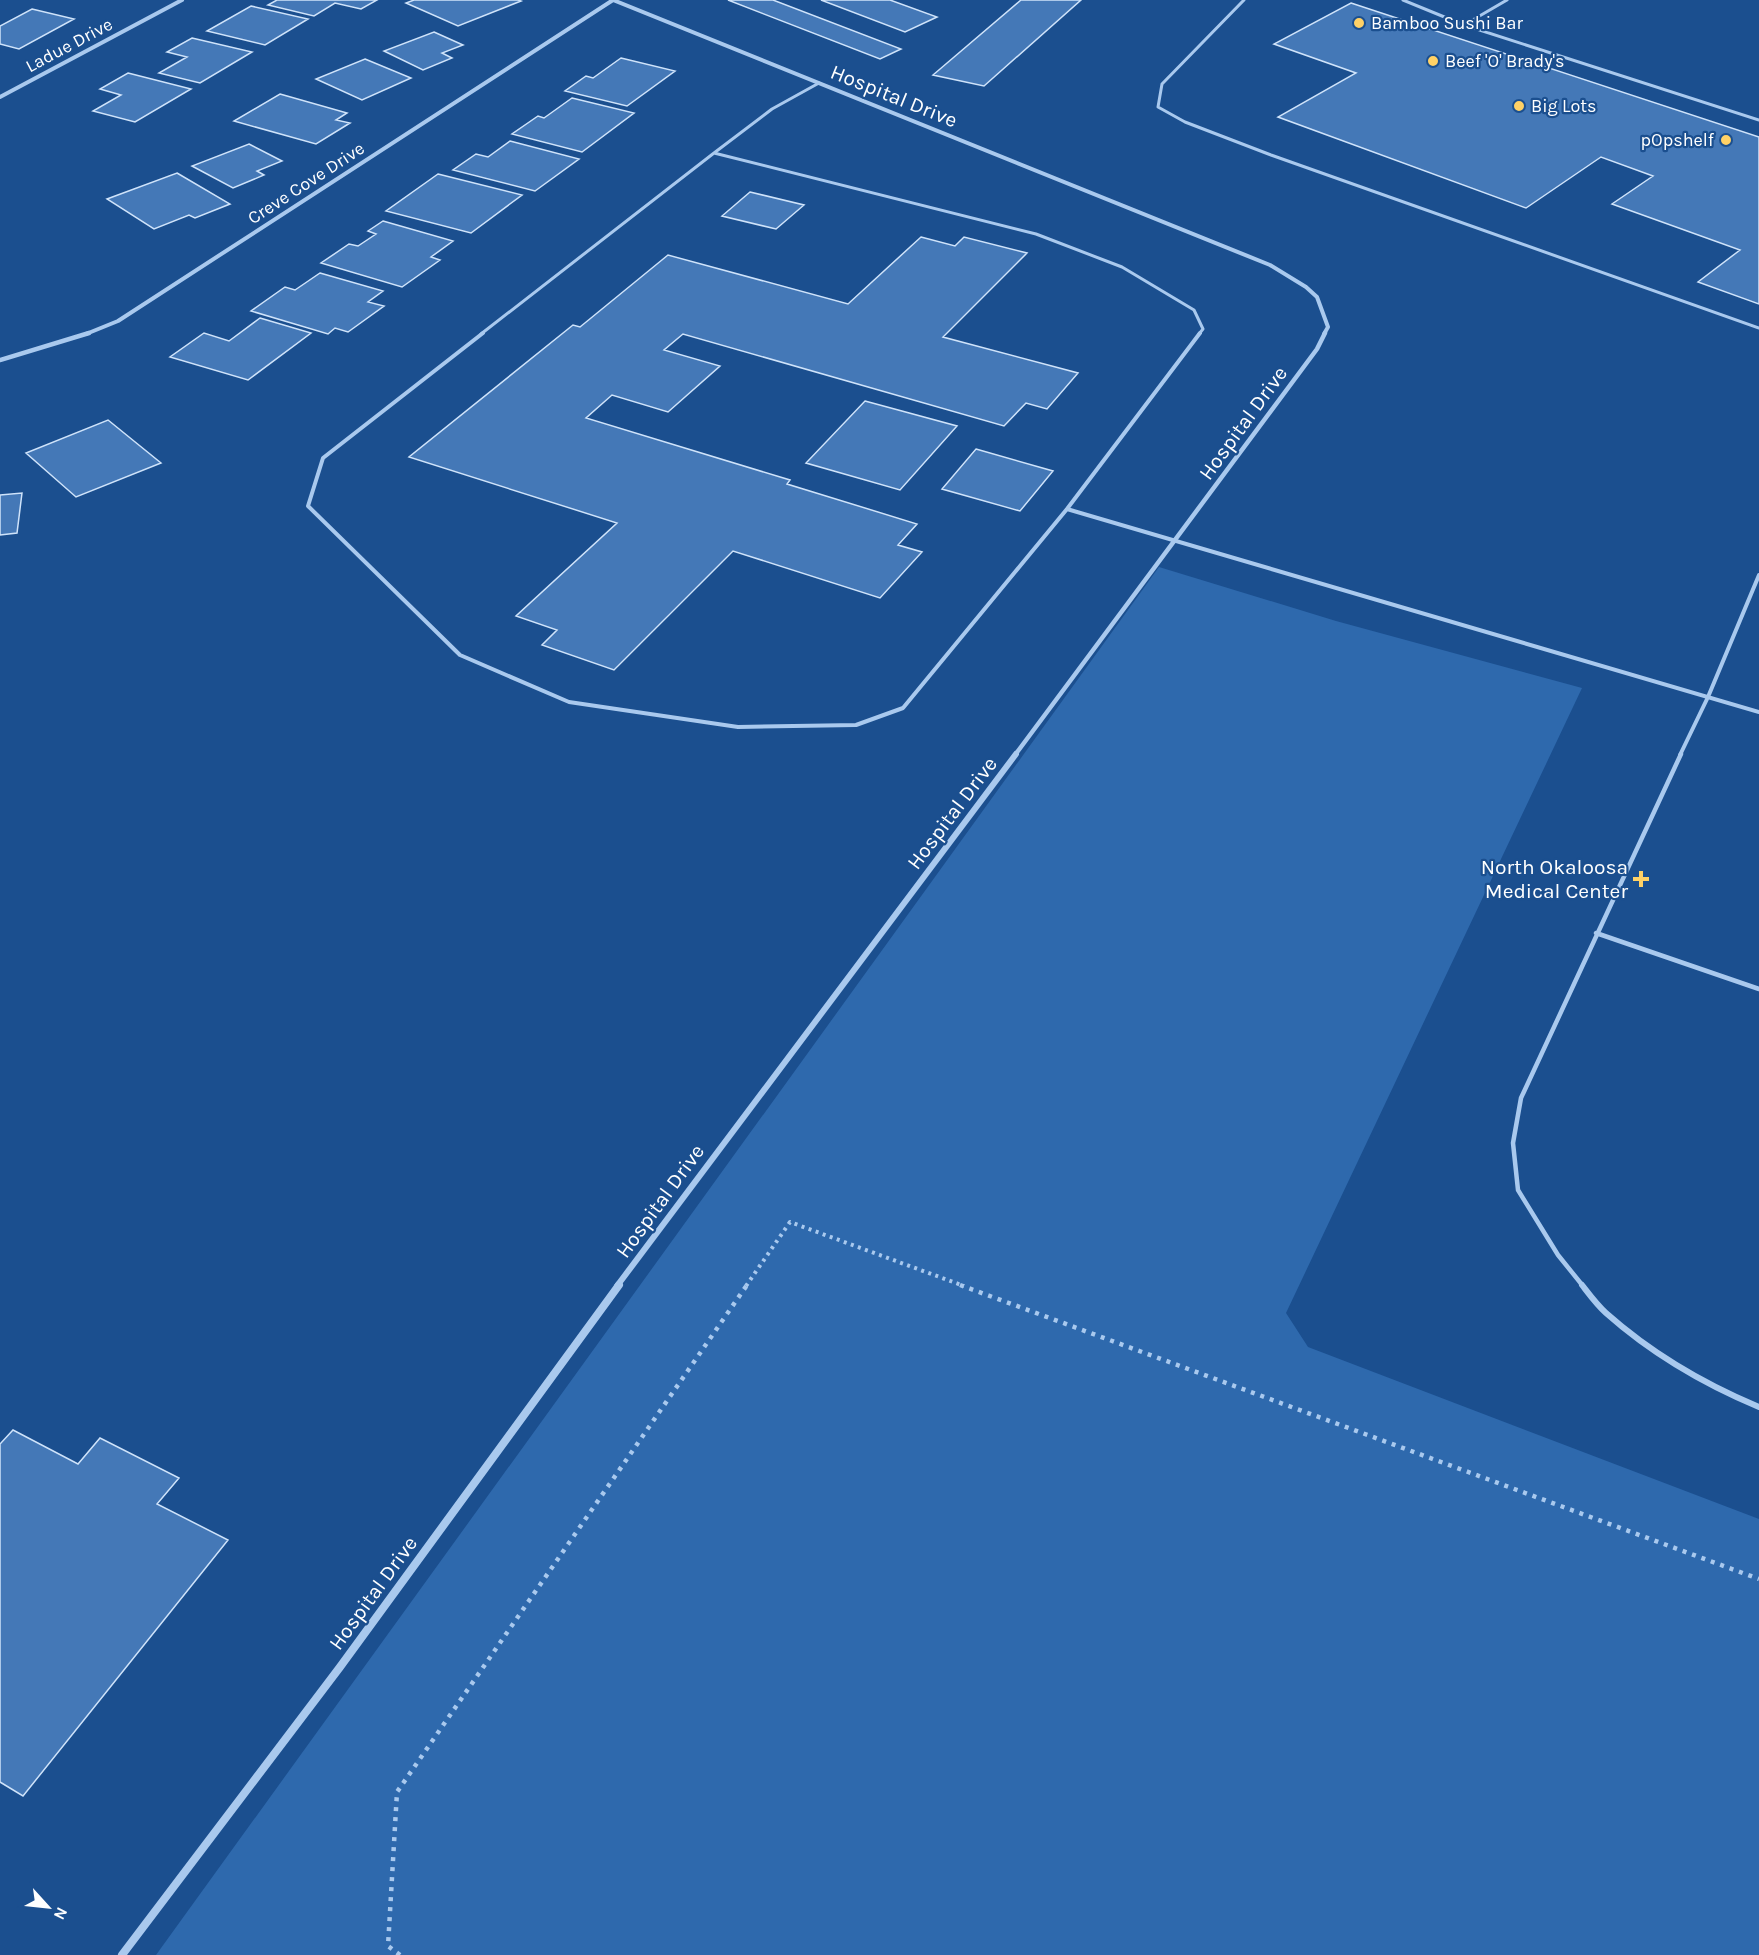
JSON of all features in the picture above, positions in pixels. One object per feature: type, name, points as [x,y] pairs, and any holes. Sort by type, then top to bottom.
[{"type":"street","name":"Ladue Drive","points":[[0,97],[182,0]]},
{"type":"street","name":"Hospital Drive","points":[[122,1955],[225,1824],[699,1176],[1178,541],[1317,349],[1328,327],[1317,297],[1306,287],[1270,266],[613,0]]},
{"type":"street","name":"Creve Cove Drive","points":[[0,360],[77,338],[118,321],[613,0]]},
{"type":"lane","points":[[1244,0],[1162,84],[1158,106],[1185,122],[1271,155],[1759,328]]},
{"type":"lane","points":[[1403,0],[1464,25],[1759,120]]},
{"type":"lane","points":[[1464,25],[1507,0]]},
{"type":"lane","points":[[714,153],[1036,234],[1122,267],[1194,310],[1203,329],[1067,509],[903,708],[856,726],[738,727],[569,702],[460,655],[308,506],[324,458],[714,153],[772,109],[819,83]]},
{"type":"lane","points":[[1067,509],[1759,712]]},
{"type":"lane","points":[[1759,575],[1708,697],[1521,1098],[1513,1143],[1518,1190],[1558,1255],[1604,1312],[1666,1359],[1728,1394],[1759,1407]]},
{"type":"lane","points":[[1596,933],[1759,989]]},
{"type":"path","points":[[400,1955],[388,1946],[397,1792],[790,1222],[1759,1579]]},
{"type":"shaded area","points":[[1159,567],[1336,621],[1582,688],[1286,1313],[1308,1347],[1759,1519],[1759,1955],[156,1955]]},
{"type":"building","points":[[277,0],[377,0],[361,9],[335,3],[314,16],[268,5]]},
{"type":"building","points":[[414,0],[521,1],[458,26],[406,3]]},
{"type":"building","points":[[728,0],[773,0],[901,49],[880,59]]},
{"type":"building","points":[[821,0],[890,0],[937,17],[905,32]]},
{"type":"building","points":[[1021,0],[1081,0],[984,86],[933,75]]},
{"type":"building","points":[[1351,3],[1759,137],[1759,304],[1698,282],[1740,250],[1612,204],[1653,176],[1601,157],[1526,208],[1278,117],[1356,73],[1274,44]]},
{"type":"building","points":[[251,6],[308,19],[265,45],[207,31]]},
{"type":"building","points":[[32,9],[74,19],[19,49],[0,44],[0,26]]},
{"type":"building","points":[[434,32],[463,45],[442,53],[452,58],[423,70],[384,51]]},
{"type":"building","points":[[192,38],[252,52],[200,83],[159,73],[187,57],[167,52]]},
{"type":"building","points":[[621,58],[675,71],[627,106],[565,91],[586,76],[593,78]]},
{"type":"building","points":[[365,59],[411,78],[362,100],[316,79]]},
{"type":"building","points":[[128,73],[191,89],[135,122],[93,111],[121,95],[100,89]]},
{"type":"building","points":[[280,94],[347,113],[336,120],[350,123],[316,144],[234,121]]},
{"type":"building","points":[[572,98],[634,113],[582,152],[512,134],[538,116],[544,118]]},
{"type":"building","points":[[510,141],[579,159],[535,191],[453,170],[476,154],[488,157]]},
{"type":"building","points":[[249,144],[282,161],[257,171],[264,175],[233,188],[192,166]]},
{"type":"building","points":[[177,173],[230,204],[195,218],[189,215],[154,229],[107,199]]},
{"type":"building","points":[[438,174],[522,195],[471,233],[386,211]]},
{"type":"building","points":[[750,192],[804,205],[776,229],[722,216]]},
{"type":"building","points":[[383,221],[453,241],[431,257],[440,260],[402,287],[321,263],[349,244],[358,246],[376,234],[368,231]]},
{"type":"building","points":[[921,237],[955,246],[964,237],[1027,253],[943,337],[1078,373],[1047,409],[1026,403],[1004,426],[683,334],[664,350],[720,366],[668,412],[612,395],[586,418],[790,480],[787,484],[917,524],[898,545],[922,552],[880,598],[733,551],[614,670],[542,645],[557,630],[516,616],[617,523],[409,457],[573,325],[580,327],[668,255],[848,304]]},
{"type":"building","points":[[320,273],[383,291],[368,302],[384,306],[348,332],[335,328],[328,334],[251,311],[285,287],[295,290]]},
{"type":"building","points":[[260,318],[311,333],[248,380],[170,357],[204,333],[229,341]]},
{"type":"building","points":[[865,401],[957,426],[900,490],[806,463]]},
{"type":"building","points":[[108,420],[161,463],[76,497],[26,453]]},
{"type":"building","points":[[976,449],[1053,471],[1020,511],[942,489]]},
{"type":"building","points":[[22,493],[17,533],[0,535],[0,495]]},
{"type":"building","points":[[13,1430],[78,1464],[100,1438],[179,1478],[157,1504],[228,1540],[23,1796],[0,1782],[0,1444]]},
{"type":"place","name":"Bamboo Sushi Bar","points":[[1359,23]]},
{"type":"place","name":"Beef 'O' Brady's","points":[[1433,61]]},
{"type":"place","name":"Big Lots","points":[[1519,106]]},
{"type":"place","name":"pOpshelf","points":[[1726,140]]},
{"type":"place","name":"North Okaloosa Medical Center","points":[[1641,879]]}]
